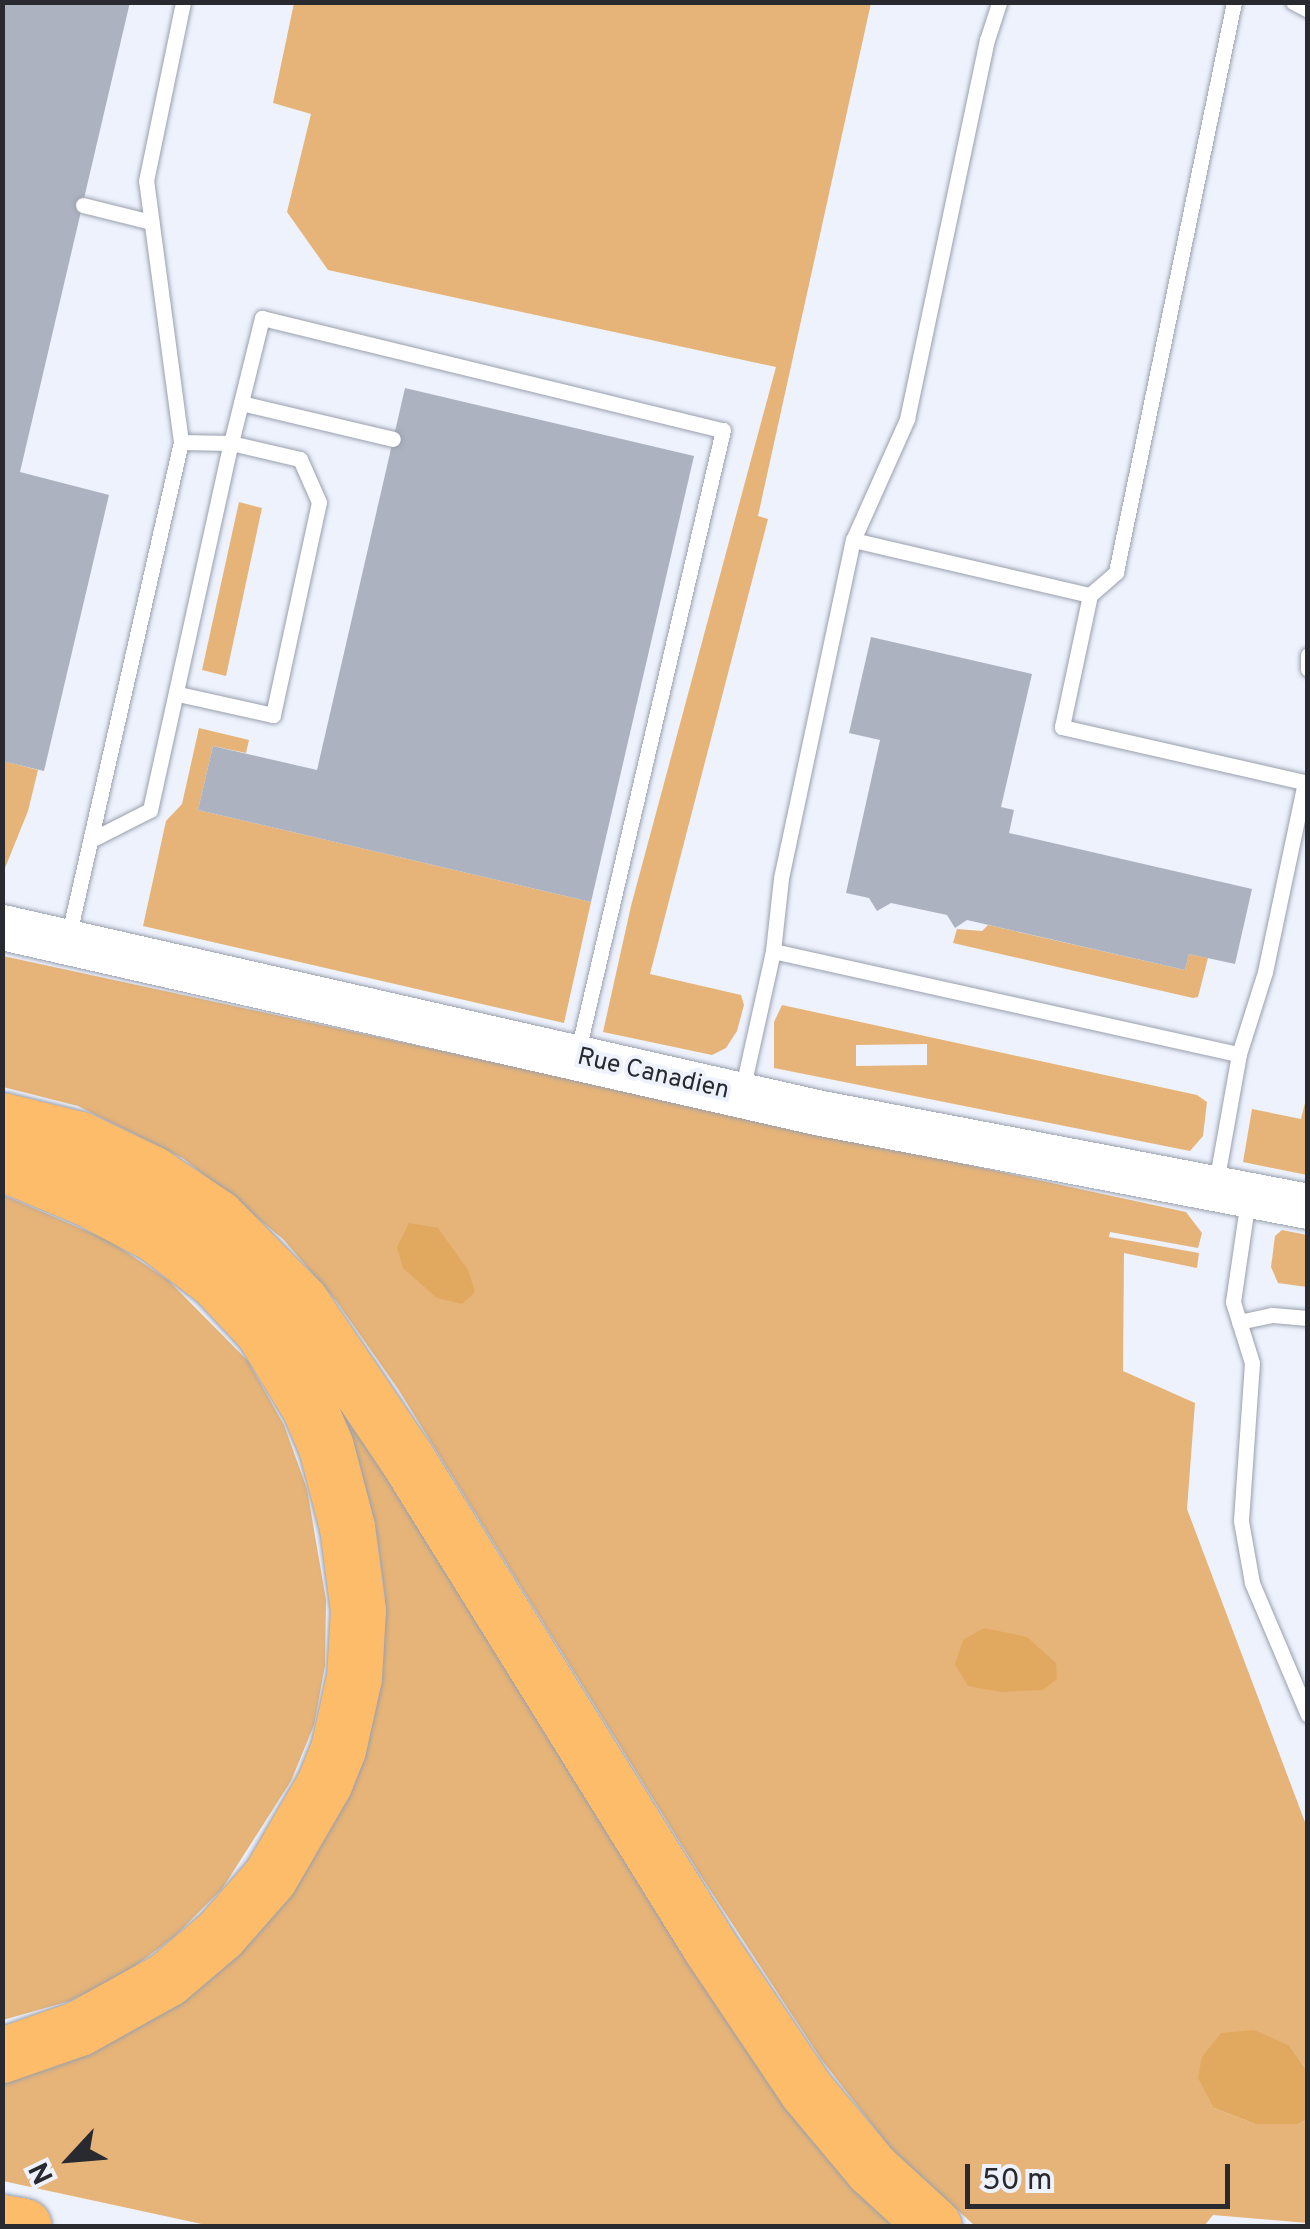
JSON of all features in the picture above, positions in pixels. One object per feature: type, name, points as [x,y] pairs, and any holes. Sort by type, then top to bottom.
[{"type":"highway","points":[[2,1120],[80,1139],[152,1173],[217,1217],[302,1302],[407,1459],[778,2050],[836,2130],[934,2226]]},
{"type":"highway","points":[[2,1164],[75,1192],[156,1235],[215,1280],[262,1330],[309,1407],[326,1447],[347,1527],[358,1610],[354,1678],[338,1749],[308,1813],[246,1906],[193,1958],[140,1997],[78,2028],[2,2054]]},
{"type":"highway","points":[[2,2222],[24,2226]]},
{"type":"street","name":"Rue Canadien","points":[[2,928],[741,1095],[1308,1206]]},
{"type":"lane","points":[[67,942],[181,442],[146,181],[182,2]]},
{"type":"lane","points":[[741,1095],[773,951],[780,878],[854,540],[907,419],[987,40],[999,2]]},
{"type":"lane","points":[[1234,2],[1116,572],[1090,596],[1062,727],[1306,778],[1265,972],[1239,1054],[1232,1192],[1233,1302],[1252,1363],[1241,1521],[1245,1552],[1273,1641],[1308,1715]]},
{"type":"lane","points":[[1292,2],[1308,10]]},
{"type":"lane","points":[[82,206],[151,222]]},
{"type":"lane","points":[[91,840],[150,810],[262,318],[723,430],[576,1058]]},
{"type":"lane","points":[[242,402],[393,439]]},
{"type":"lane","points":[[178,694],[274,715],[319,502],[300,459],[232,442],[181,442]]},
{"type":"lane","points":[[854,540],[1090,596]]},
{"type":"lane","points":[[1308,656],[1308,669]]},
{"type":"lane","points":[[773,951],[1239,1054]]},
{"type":"lane","points":[[1239,1322],[1272,1315],[1308,1318]]},
{"type":"shaded area","points":[[294,3],[871,3],[758,516],[768,519],[650,974],[741,995],[744,1005],[737,1031],[726,1048],[712,1055],[603,1032],[631,906],[776,367],[328,270],[287,212],[311,114],[273,103]]},
{"type":"shaded area","points":[[239,502],[262,508],[226,676],[202,670]]},
{"type":"shaded area","points":[[199,728],[249,740],[246,753],[213,746],[198,810],[591,902],[564,1023],[143,926],[166,821],[182,804]]},
{"type":"shaded area","points":[[3,761],[38,770],[28,811],[3,873]]},
{"type":"shaded area","points":[[988,925],[1185,970],[1189,954],[1208,958],[1198,997],[1193,998],[953,943],[957,929],[982,931]]},
{"type":"shaded area","points":[[3,956],[1186,1212],[1202,1233],[1198,1248],[1110,1232],[1109,1237],[1199,1253],[1197,1268],[1124,1253],[1123,1371],[1195,1403],[1187,1509],[1308,1830],[1307,2071],[1290,2046],[1214,2108],[1255,2124],[1299,2124],[1307,2119],[1307,2223],[1213,2215],[1204,2226],[975,2226],[891,2149],[821,2059],[699,1873],[398,1389],[337,1302],[283,1239],[184,1159],[78,1106],[3,1087]]},
{"type":"shaded area","points":[[782,1005],[1197,1095],[1207,1102],[1203,1136],[1190,1151],[774,1068],[774,1022]],"holes":[[[927,1044],[927,1065],[856,1066],[856,1045]]]},
{"type":"shaded area","points":[[1307,1095],[1307,1175],[1243,1162],[1252,1109],[1301,1119]]},
{"type":"shaded area","points":[[3,1195],[110,1241],[168,1280],[248,1361],[284,1425],[307,1489],[326,1600],[325,1666],[314,1725],[291,1781],[222,1889],[175,1936],[122,1976],[70,2001],[3,2020]]},
{"type":"shaded area","points":[[409,1223],[438,1228],[468,1270],[475,1292],[462,1304],[437,1298],[403,1268],[397,1247]]},
{"type":"shaded area","points":[[1282,1230],[1307,1235],[1307,1287],[1278,1283],[1271,1267],[1275,1236]]},
{"type":"shaded area","points":[[250,1265],[901,2226],[211,2226],[3,2181],[2,2077],[209,1977],[381,1653],[385,1597],[375,1524],[354,1455]]},
{"type":"shaded area","points":[[984,1628],[1027,1637],[1056,1663],[1057,1679],[1043,1690],[1001,1692],[968,1686],[955,1664],[963,1640]]},
{"type":"shaded area","points":[[1254,2030],[1290,2046],[1307,2071],[1307,2119],[1299,2124],[1255,2124],[1214,2108],[1198,2078],[1202,2057],[1221,2033]]},
{"type":"building","points":[[2,2],[130,2],[20,472],[109,495],[44,771],[2,761]]},
{"type":"building","points":[[405,388],[694,456],[591,902],[198,810],[213,746],[317,770]]},
{"type":"building","points":[[871,637],[1032,674],[1001,807],[1014,810],[1009,833],[1252,889],[1235,964],[1189,954],[1185,970],[967,920],[955,928],[947,915],[891,903],[877,911],[869,898],[846,893],[880,740],[849,733]]}]
